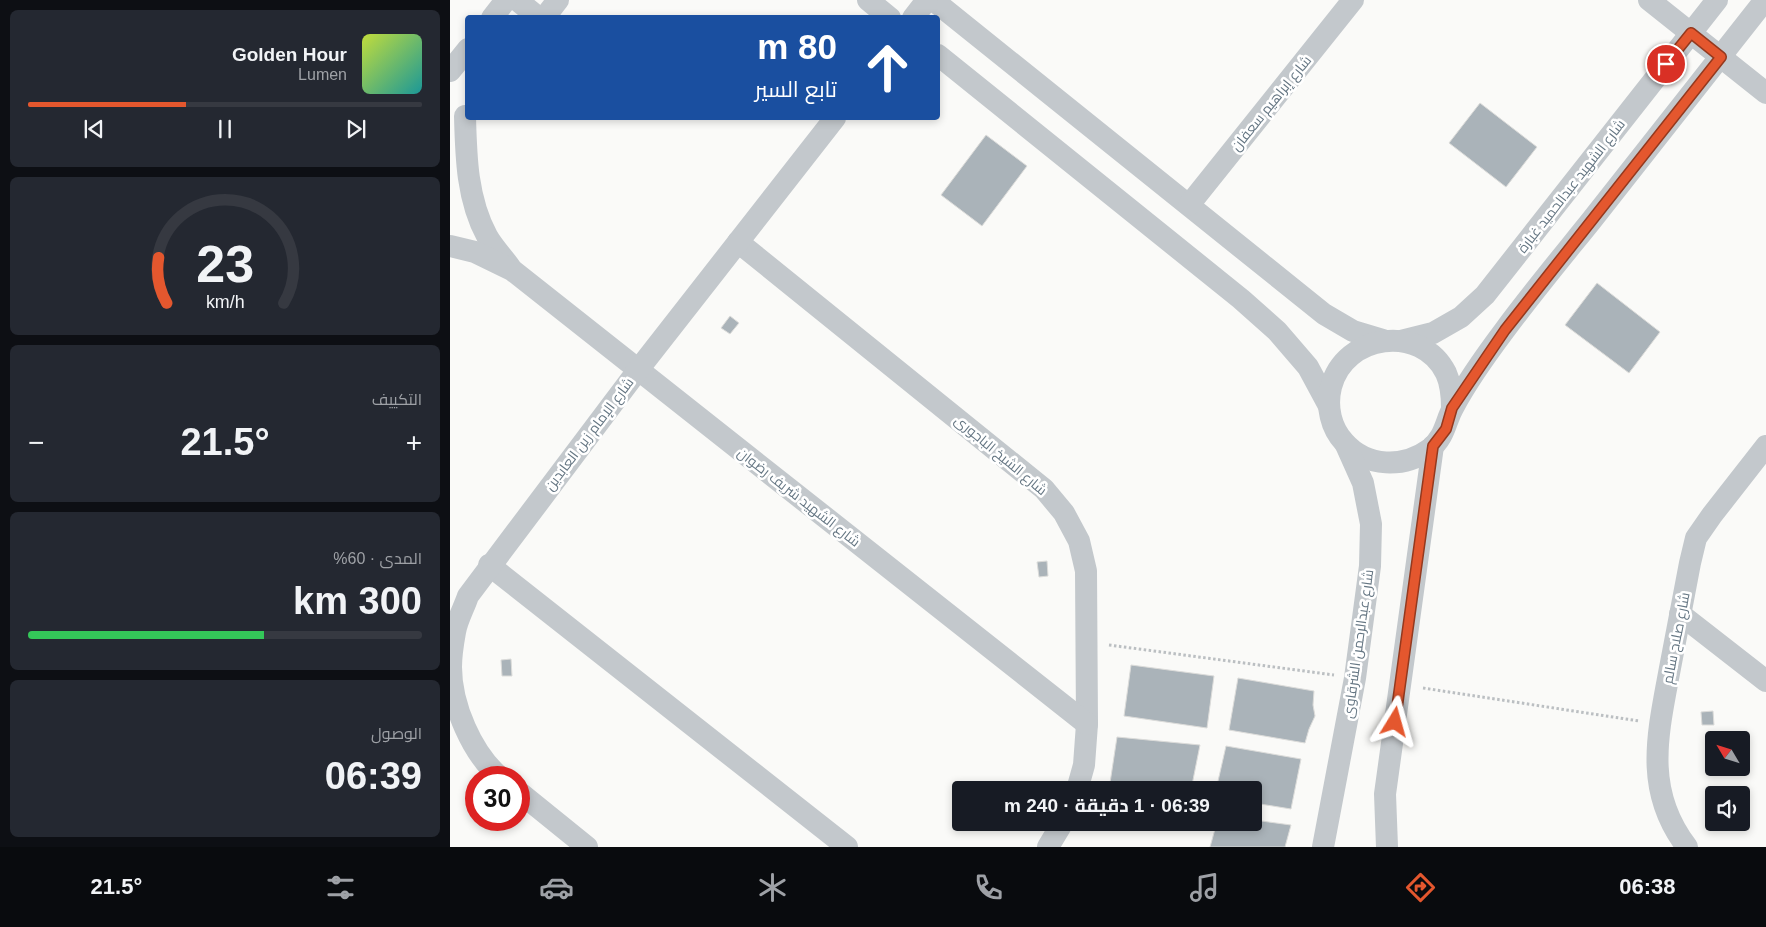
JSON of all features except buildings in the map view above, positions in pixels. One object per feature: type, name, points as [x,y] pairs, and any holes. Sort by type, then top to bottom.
[{"type":"street","points":[[494,15],[506,0]]},
{"type":"street","points":[[518,0],[536,15]]},
{"type":"street","points":[[546,15],[558,0]]},
{"type":"street","points":[[868,0],[886,15]]},
{"type":"street","points":[[915,15],[927,0]]},
{"type":"street","points":[[933,0],[1324,314],[1353,330],[1419,346],[1434,357],[1445,372],[1451,390],[1452,408]]},
{"type":"street","name":"شارع إبراهيم سعفان","points":[[1189,205],[1353,0]]},
{"type":"street","points":[[1650,0],[1766,93]]},
{"type":"street","name":"شارع الشهيد عبدالحميد غبارة","points":[[1392,340],[1432,333],[1461,317],[1485,295],[1717,0]]},
{"type":"street","points":[[940,58],[1241,299],[1277,331],[1308,367],[1329,406],[1337,433],[1346,444],[1361,456],[1379,463],[1398,463],[1417,458],[1433,446],[1446,429],[1452,408],[1505,330],[1765,0]]},
{"type":"street","points":[[450,71],[465,53]]},
{"type":"street","points":[[450,135],[465,115]]},
{"type":"street","name":"شارع الشهيد شريف رضوان","points":[[466,120],[466,155],[472,197],[487,236],[512,270]]},
{"type":"street","name":"شارع الإمام زين العابدين","points":[[489,766],[470,738],[456,703],[451,667],[455,630],[468,596],[638,370],[833,120]]},
{"type":"street","name":"شارع الشيخ الباجورى","points":[[738,242],[1044,490],[1064,513],[1079,541],[1086,572],[1087,724],[1084,765],[1080,781]]},
{"type":"street","name":"شارع الشهيد شريف رضوان","points":[[450,246],[475,252],[512,270],[1087,724]]},
{"type":"street","points":[[1329,406],[1331,387],[1338,370],[1350,356],[1366,345],[1392,340]]},
{"type":"street","name":"شارع عبدالرحمن الشرقاوى","points":[[1323,847],[1355,678],[1370,566],[1371,524],[1363,483],[1346,444]]},
{"type":"street","points":[[1387,847],[1384,794],[1401,685],[1433,446]]},
{"type":"street","name":"شارع صلاح سالم","points":[[1687,847],[1679,837],[1666,810],[1658,782],[1656,753],[1659,724],[1680,614],[1696,538],[1766,446]]},
{"type":"street","points":[[489,566],[847,847]]},
{"type":"street","points":[[1680,614],[1766,680]]},
{"type":"street","points":[[530,801],[587,847]]},
{"type":"street","points":[[1048,847],[1058,831]]},
{"type":"path","points":[[1086,642],[1355,678]]},
{"type":"path","points":[[1401,685],[1659,724]]},
{"type":"route","points":[[1395,722],[1433,446],[1446,429],[1452,408],[1505,330],[1721,57],[1691,33],[1666,64]]}]
